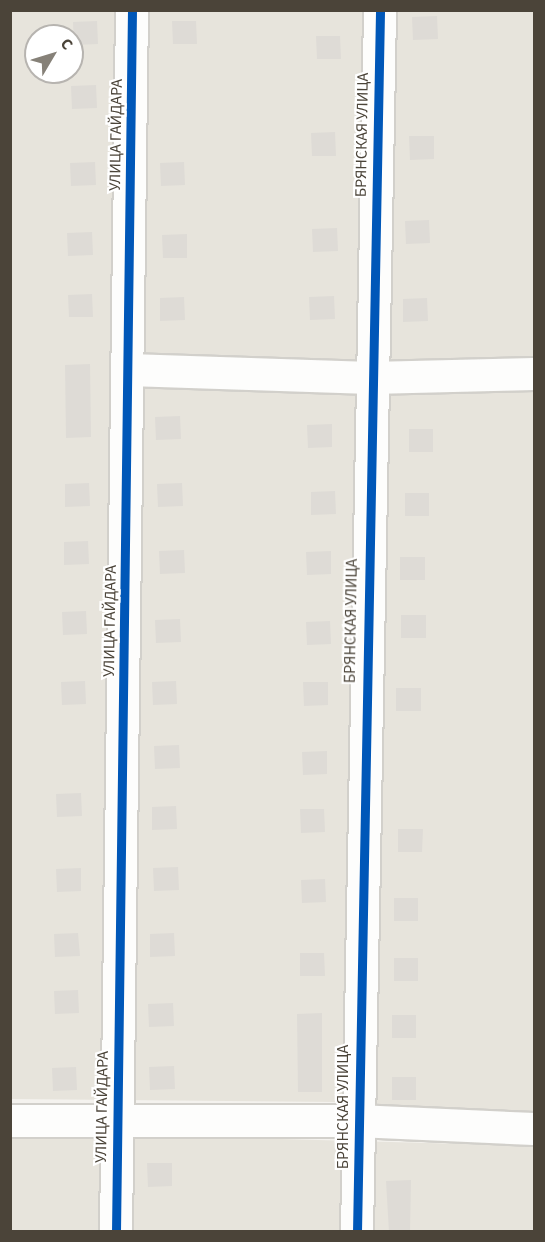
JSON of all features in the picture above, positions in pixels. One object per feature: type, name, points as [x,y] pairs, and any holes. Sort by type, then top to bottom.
[{"type":"street","name":"УЛИЦА ГАЙДАРА","points":[[116,1232],[132,10]]},
{"type":"street","name":"БРЯНСКАЯ УЛИЦА","points":[[357,1232],[357,1121],[380,10]]},
{"type":"street","points":[[129,370],[371,378],[534,374]]},
{"type":"street","points":[[10,1121],[117,1118],[357,1121],[534,1130]]},
{"type":"shaded area","points":[[11,11],[534,11],[534,1113],[337,1102],[11,1099]]},
{"type":"shaded area","points":[[141,1135],[534,1146],[534,1231],[11,1231],[10,1137]]},
{"type":"building","points":[[437,16],[438,39],[413,40],[412,17]]},
{"type":"building","points":[[97,21],[98,44],[84,45],[84,24],[73,24],[73,22]]},
{"type":"building","points":[[172,21],[196,21],[197,44],[173,44]]},
{"type":"building","points":[[316,36],[340,36],[341,59],[317,59]]},
{"type":"building","points":[[96,85],[97,108],[72,109],[71,86]]},
{"type":"building","points":[[335,132],[336,156],[312,156],[311,133]]},
{"type":"building","points":[[409,136],[434,136],[434,159],[410,160]]},
{"type":"building","points":[[95,162],[96,185],[71,186],[70,163]]},
{"type":"building","points":[[184,162],[185,185],[161,186],[160,163]]},
{"type":"building","points":[[429,220],[430,243],[406,244],[405,221]]},
{"type":"building","points":[[337,228],[338,251],[313,252],[312,229]]},
{"type":"building","points":[[92,232],[93,255],[68,256],[67,233]]},
{"type":"building","points":[[187,234],[187,258],[163,258],[162,235]]},
{"type":"building","points":[[92,294],[93,317],[69,317],[68,295]]},
{"type":"building","points":[[334,296],[335,319],[310,320],[309,297]]},
{"type":"building","points":[[184,297],[185,320],[160,321],[160,298]]},
{"type":"building","points":[[427,298],[428,321],[403,322],[403,299]]},
{"type":"building","points":[[90,364],[91,437],[66,438],[65,365]]},
{"type":"building","points":[[180,416],[181,439],[156,440],[155,417]]},
{"type":"building","points":[[332,424],[332,447],[308,448],[307,425]]},
{"type":"building","points":[[409,429],[433,429],[433,452],[409,452]]},
{"type":"building","points":[[89,483],[90,506],[65,507],[65,484]]},
{"type":"building","points":[[182,483],[183,506],[158,507],[157,484]]},
{"type":"building","points":[[335,491],[336,514],[311,515],[311,492]]},
{"type":"building","points":[[405,493],[429,493],[429,516],[405,516]]},
{"type":"building","points":[[88,541],[89,564],[64,565],[64,542]]},
{"type":"building","points":[[184,550],[185,573],[160,574],[159,551]]},
{"type":"building","points":[[331,551],[331,574],[307,575],[306,552]]},
{"type":"building","points":[[400,557],[425,557],[425,580],[400,580]]},
{"type":"building","points":[[86,611],[87,634],[63,635],[62,612]]},
{"type":"building","points":[[401,615],[426,615],[426,638],[401,638]]},
{"type":"building","points":[[180,619],[181,642],[156,643],[155,620]]},
{"type":"building","points":[[330,621],[331,644],[307,645],[306,622]]},
{"type":"building","points":[[85,681],[86,704],[62,705],[61,682]]},
{"type":"building","points":[[176,681],[177,704],[153,705],[152,682]]},
{"type":"building","points":[[303,682],[328,682],[328,705],[304,706]]},
{"type":"building","points":[[396,688],[421,688],[421,711],[396,711]]},
{"type":"building","points":[[179,745],[180,768],[155,769],[154,746]]},
{"type":"building","points":[[327,751],[327,774],[303,775],[302,752]]},
{"type":"building","points":[[81,793],[82,816],[57,817],[56,794]]},
{"type":"building","points":[[176,806],[177,829],[152,830],[152,807]]},
{"type":"building","points":[[300,809],[324,809],[325,832],[301,833]]},
{"type":"building","points":[[398,829],[423,829],[422,852],[398,852]]},
{"type":"building","points":[[178,867],[179,890],[154,891],[153,868]]},
{"type":"building","points":[[81,868],[81,891],[57,892],[56,869]]},
{"type":"building","points":[[325,879],[326,902],[302,903],[301,880]]},
{"type":"building","points":[[394,898],[418,898],[418,921],[394,921]]},
{"type":"building","points":[[78,933],[80,956],[55,957],[54,934]]},
{"type":"building","points":[[174,933],[175,956],[150,957],[150,934]]},
{"type":"building","points":[[300,953],[324,953],[325,976],[300,976]]},
{"type":"building","points":[[394,958],[418,958],[418,981],[394,981]]},
{"type":"building","points":[[78,990],[79,1013],[55,1014],[54,991]]},
{"type":"building","points":[[173,1003],[174,1026],[149,1027],[148,1004]]},
{"type":"building","points":[[322,1013],[322,1092],[298,1092],[297,1014]]},
{"type":"building","points":[[392,1015],[416,1015],[416,1038],[392,1038]]},
{"type":"building","points":[[174,1066],[175,1089],[150,1090],[149,1067]]},
{"type":"building","points":[[76,1067],[77,1090],[53,1091],[52,1068]]},
{"type":"building","points":[[392,1077],[416,1077],[416,1100],[392,1100]]},
{"type":"building","points":[[147,1163],[172,1163],[172,1186],[148,1187]]},
{"type":"building","points":[[411,1180],[410,1232],[389,1232],[386,1181]]},
{"type":"cycle path","points":[[116,1232],[132,10]]},
{"type":"cycle path","points":[[357,1232],[380,10]]}]
